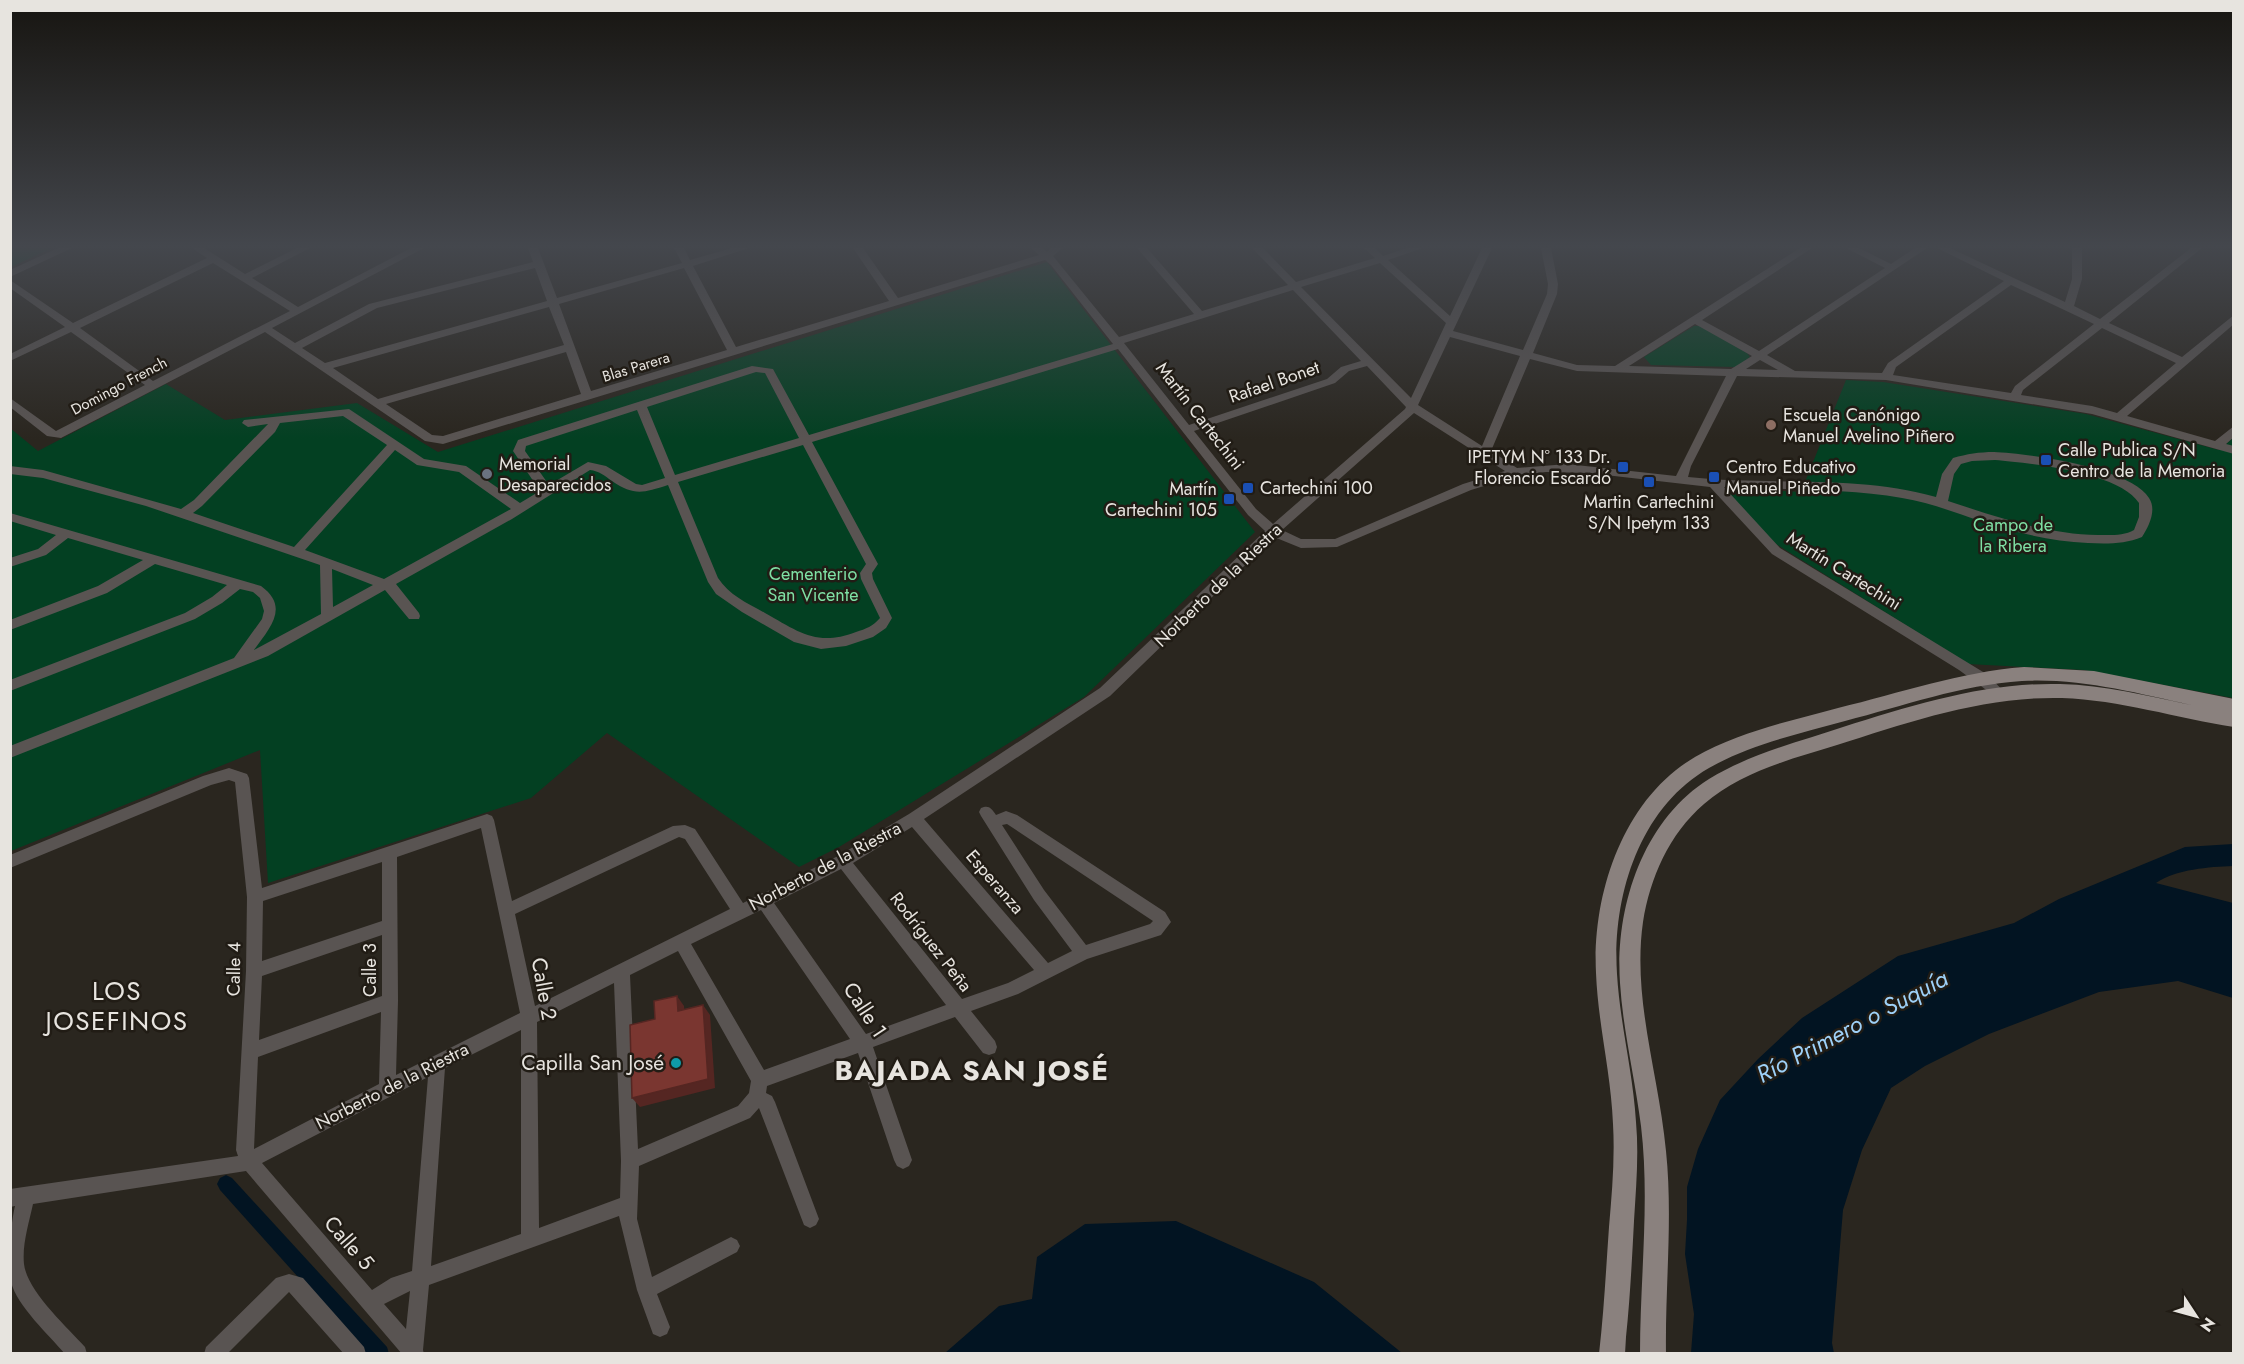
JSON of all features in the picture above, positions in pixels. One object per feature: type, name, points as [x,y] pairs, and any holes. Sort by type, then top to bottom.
[{"type":"main road","points":[[1653,1353],[1655,1155],[1632,1003],[1630,945],[1641,890],[1649,865],[1679,815],[1696,799],[1720,782],[1745,769],[1992,687],[2016,674],[2070,676],[2234,706]]},
{"type":"main road","points":[[1612,1353],[1619,1279],[1625,1126],[1608,997],[1606,939],[1613,899],[1626,851],[1648,811],[1684,775],[1737,747],[1810,724],[1992,687],[2033,692],[2086,693],[2234,720]]},
{"type":"street","points":[[49,312],[153,386]]},
{"type":"street","points":[[10,358],[105,312]]},
{"type":"street","name":"Domingo French","points":[[10,401],[51,433],[57,435],[293,312]]},
{"type":"street","points":[[295,346],[362,312]]},
{"type":"street","points":[[325,367],[527,312]]},
{"type":"street","points":[[558,312],[588,397]]},
{"type":"street","points":[[712,312],[733,352]]},
{"type":"street","name":"Blas Parera","points":[[379,402],[429,438],[439,440],[450,438],[867,312]]},
{"type":"street","name":"Martín Cartechini","points":[[1093,312],[1252,512],[1272,532],[1290,542],[1318,546],[1337,543],[1479,484],[1515,472],[1565,468],[1713,483],[1776,551],[1992,687]]},
{"type":"street","points":[[1197,312],[1200,315]]},
{"type":"street","points":[[10,752],[263,652],[520,509],[582,469],[593,466],[636,489],[672,480],[1119,343],[1211,312]]},
{"type":"street","points":[[1319,312],[1413,407],[1515,472]]},
{"type":"street","points":[[1434,312],[1450,328],[1526,355],[1570,366],[1886,376],[2092,410],[2234,450]]},
{"type":"street","name":"Norberto de la Riestra","points":[[18,1197],[237,1165],[249,1161],[387,1088],[739,910],[843,861],[914,818],[1105,692],[1272,532],[1413,407],[1458,312]]},
{"type":"street","points":[[1485,452],[1544,312]]},
{"type":"street","points":[[1617,369],[1708,312]]},
{"type":"street","points":[[1681,479],[1685,466],[1733,372],[1826,312]]},
{"type":"street","points":[[1886,376],[1892,365],[1967,312]]},
{"type":"street","points":[[2076,312],[2183,362]]},
{"type":"street","points":[[2014,398],[2019,388],[2115,312]]},
{"type":"street","points":[[1695,320],[1792,374]]},
{"type":"street","points":[[2118,418],[2233,320]]},
{"type":"street","points":[[264,327],[379,402],[570,346]]},
{"type":"street","name":"Rafael Bonet","points":[[1188,429],[1331,381],[1345,369],[1369,362]]},
{"type":"street","points":[[547,492],[519,451],[522,443],[640,404],[761,367],[769,371],[872,564],[866,573],[867,579],[886,613],[886,618],[879,629],[849,642],[824,645],[804,641],[720,591],[712,579],[640,404]]},
{"type":"street","points":[[248,423],[345,412],[426,464],[462,469],[520,509]]},
{"type":"street","points":[[183,514],[198,503],[271,429],[276,420]]},
{"type":"street","points":[[2218,445],[2234,430]]},
{"type":"street","points":[[296,552],[394,444]]},
{"type":"street","points":[[1713,483],[1832,486],[1900,493],[1941,503],[2024,530],[2104,539],[2130,537],[2138,534],[2145,521],[2146,505],[2144,497],[2130,486],[2095,473],[1977,454],[1963,458],[1953,465],[1941,503]]},
{"type":"street","points":[[10,470],[43,474],[183,514],[326,562],[395,590],[414,616]]},
{"type":"street","points":[[10,517],[237,583],[264,593],[269,604],[270,615],[266,626],[239,662]]},
{"type":"street","points":[[10,563],[42,552],[66,533]]},
{"type":"street","points":[[10,625],[101,592],[133,575],[153,559]]},
{"type":"street","points":[[326,562],[327,615]]},
{"type":"street","points":[[10,686],[190,616],[217,600],[237,583]]},
{"type":"street","name":"Calle 4","points":[[10,862],[208,780],[229,774],[242,778],[255,897],[251,1051],[245,1150],[249,1161]]},
{"type":"street","points":[[630,1161],[744,1112],[758,1088],[862,1042],[1012,989],[1083,953],[1155,930],[1163,922],[1160,917],[1012,819],[989,817],[1039,895],[1083,953]]},
{"type":"street","name":"Esperanza","points":[[914,818],[1046,972]]},
{"type":"street","name":"Calle 2","points":[[389,852],[487,820],[529,1017],[530,1240]]},
{"type":"street","points":[[506,910],[678,831],[686,831],[690,834],[739,910]]},
{"type":"street","points":[[255,897],[389,852]]},
{"type":"street","name":"Calle 3","points":[[387,1088],[390,1001],[389,852]]},
{"type":"street","name":"Rodríguez Peña","points":[[843,861],[988,1047]]},
{"type":"street","name":"Calle 1","points":[[762,899],[862,1042],[903,1160]]},
{"type":"street","points":[[254,971],[390,925]]},
{"type":"street","points":[[681,941],[769,1108],[810,1220]]},
{"type":"street","points":[[622,970],[630,1161],[628,1219],[646,1290],[660,1327]]},
{"type":"street","points":[[251,1051],[390,1001]]},
{"type":"street","points":[[414,1352],[422,1276],[437,1063]]},
{"type":"street","name":"Calle 5","points":[[249,1161],[414,1352]]},
{"type":"street","points":[[18,1197],[15,1269],[19,1280],[78,1353]]},
{"type":"street","points":[[370,1302],[386,1291],[422,1276],[460,1266],[627,1204]]},
{"type":"street","points":[[646,1290],[731,1246]]},
{"type":"street","points":[[213,1353],[283,1285],[289,1283],[296,1285],[357,1353]]},
{"type":"green space","name":"Cementerio San Vicente","points":[[888,312],[1085,312],[1255,532],[1084,697],[839,847],[799,867],[607,733],[531,798],[268,883],[260,750],[11,851],[10,428],[38,451],[166,384],[225,420],[357,403],[438,452]]},
{"type":"green space","points":[[1694,326],[1700,326],[1747,353],[1750,357],[1736,367],[1651,365],[1644,357]]},
{"type":"green space","name":"Campo de la Ribera","points":[[1846,380],[1883,382],[2086,414],[2219,450],[2233,438],[2233,698],[2084,670],[1968,664],[1776,544],[1721,488],[1801,492]]},
{"type":"water","name":"Río Primero o Suquía","points":[[2233,844],[2233,866],[2183,872],[2156,883],[2233,903],[2233,998],[2178,981],[2099,992],[1989,1034],[1925,1066],[1891,1088],[1862,1150],[1843,1210],[1832,1343],[1834,1353],[1691,1353],[1694,1314],[1685,1254],[1687,1187],[1698,1149],[1720,1100],[1758,1059],[1802,1018],[1898,956],[2014,923],[2059,899],[2185,847]]},
{"type":"water","points":[[1176,1221],[1314,1282],[1402,1353],[945,1353],[999,1306],[1032,1299],[1037,1257],[1085,1224]]},
{"type":"building","name":"Capilla San José","points":[[677,996],[678,1011],[703,1005],[708,1079],[632,1098],[630,1025],[655,1019],[654,1001]]},
{"type":"waterway","points":[[226,1184],[380,1354]]},
{"type":"place","name":"Escuela Canónigo Manuel Avelino Piñero","points":[[1771,425]]},
{"type":"place","name":"Calle Publica S/N Centro de la Memoria","points":[[2046,460]]},
{"type":"place","name":"IPETYM Nº 133 Dr. Florencio Escardó","points":[[1623,467]]},
{"type":"place","name":"Memorial Desaparecidos","points":[[487,474]]},
{"type":"place","name":"Centro Educativo Manuel Piñedo","points":[[1714,477]]},
{"type":"place","name":"Martin Cartechini S/N Ipetym 133","points":[[1649,482]]},
{"type":"place","name":"Cartechini 100","points":[[1248,488]]},
{"type":"place","name":"Martín Cartechini 105","points":[[1229,499]]},
{"type":"place","name":"Capilla San José","points":[[676,1063]]},
{"type":"district","name":"LOS JOSEFINOS","points":[[117,1006]]},
{"type":"district","name":"BAJADA SAN JOSÉ","points":[[972,1070]]}]
